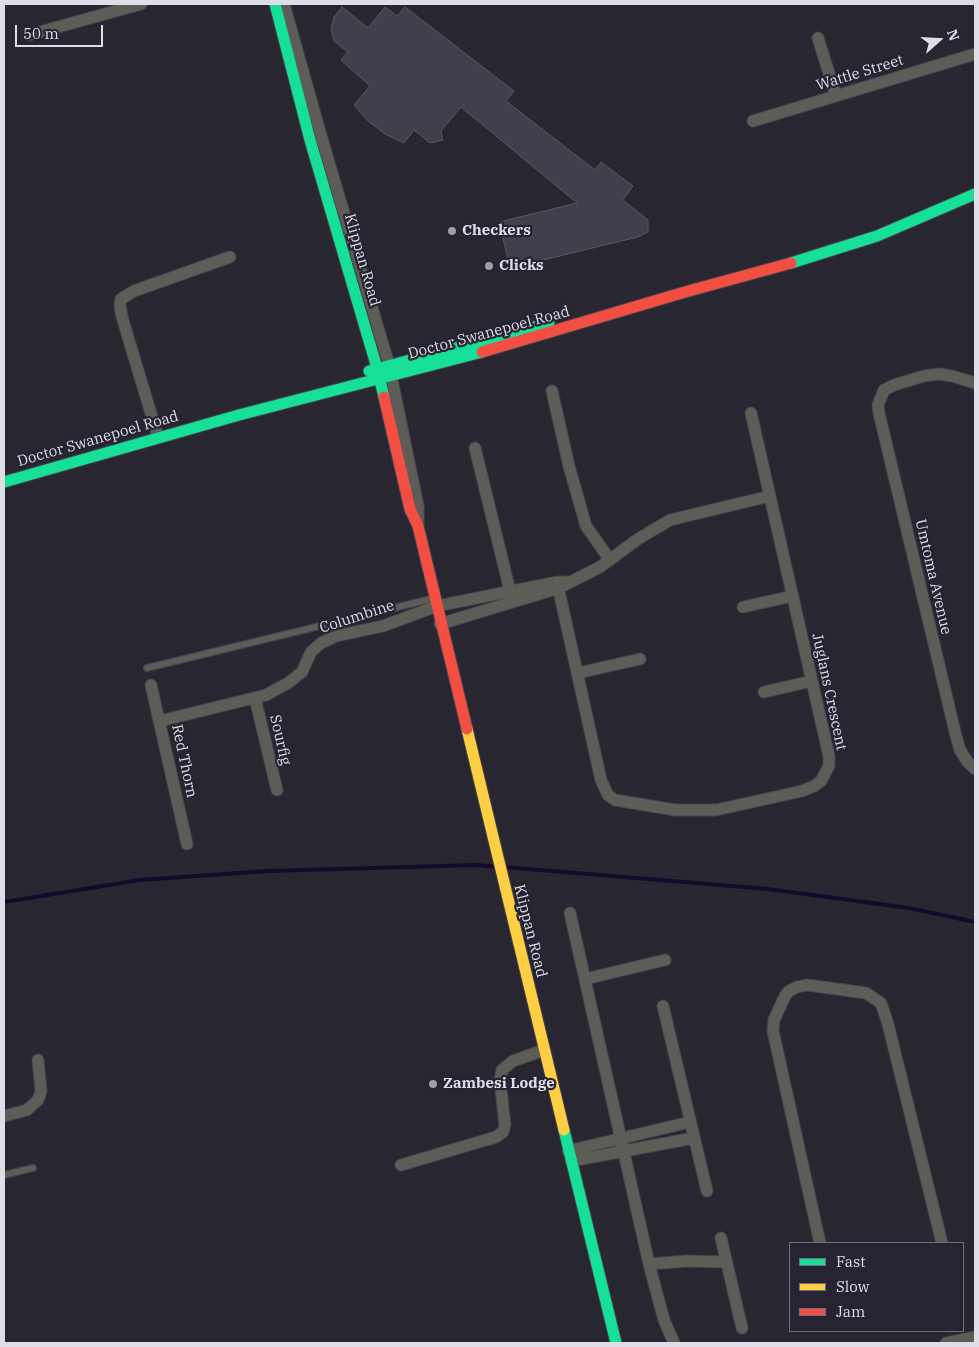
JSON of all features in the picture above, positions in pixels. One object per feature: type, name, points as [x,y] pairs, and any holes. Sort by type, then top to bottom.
[{"type":"main road","name":"Klippan Road","points":[[275,4],[316,140],[327,195],[378,374],[410,509],[418,526],[440,624],[616,1343]]},
{"type":"main road","name":"Doctor Swanepoel Road","points":[[4,474],[378,374],[791,260],[877,231],[975,189]]},
{"type":"main road","name":"Doctor Swanepoel Road","points":[[390,370],[513,344],[685,292],[826,254],[877,236],[975,194]]},
{"type":"main road","name":"Doctor Swanepoel Road","points":[[4,482],[157,434]]},
{"type":"street","points":[[29,35],[140,4]]},
{"type":"street","name":"Klippan Road","points":[[284,4],[316,140],[334,181],[390,370],[418,506],[418,526]]},
{"type":"street","points":[[818,38],[836,96]]},
{"type":"street","name":"Wattle Street","points":[[753,121],[975,54]]},
{"type":"street","points":[[157,434],[122,317],[120,305],[122,299],[134,290],[230,257]]},
{"type":"street","name":"Umtoma Avenue","points":[[974,769],[960,750],[956,736],[878,413],[878,405],[884,390],[924,376],[939,374],[975,383]]},
{"type":"street","points":[[552,391],[569,466],[586,526],[610,560]]},
{"type":"street","name":"Juglans Crescent","points":[[562,584],[578,673],[601,780],[608,794],[615,800],[624,803],[696,811],[716,810],[802,791],[814,786],[821,780],[829,766],[829,756],[751,413]]},
{"type":"street","points":[[475,448],[510,591]]},
{"type":"street","points":[[440,624],[588,575],[638,539],[670,520],[770,496]]},
{"type":"street","name":"Columbine","points":[[160,721],[266,695],[288,683],[302,672],[311,652],[321,643],[336,636],[382,626],[436,602],[562,584]]},
{"type":"street","points":[[743,607],[793,596]]},
{"type":"street","points":[[578,673],[640,659]]},
{"type":"street","points":[[764,692],[812,681]]},
{"type":"street","name":"Red Thorn","points":[[151,685],[187,844]]},
{"type":"street","name":"Sourfig","points":[[255,698],[276,790]]},
{"type":"street","points":[[570,914],[649,1264],[664,1320],[674,1343]]},
{"type":"street","points":[[585,979],[665,960]]},
{"type":"street","points":[[820,1242],[773,1032],[774,1020],[785,996],[789,991],[797,987],[807,985],[866,993],[881,1003],[888,1024],[942,1242]]},
{"type":"street","points":[[663,1006],[706,1191]]},
{"type":"street","points":[[401,1165],[496,1137],[502,1132],[505,1125],[500,1082],[502,1070],[513,1062],[544,1050]]},
{"type":"street","points":[[4,1116],[26,1110],[38,1100],[41,1091],[38,1060]]},
{"type":"street","points":[[570,1156],[621,1145],[690,1122]]},
{"type":"street","points":[[621,1145],[694,1138]]},
{"type":"street","points":[[721,1238],[742,1328]]},
{"type":"street","points":[[649,1264],[687,1261],[726,1262]]},
{"type":"street","points":[[946,1343],[961,1335],[975,1337]]},
{"type":"lane","points":[[327,195],[334,181]]},
{"type":"lane","points":[[147,668],[436,602]]},
{"type":"lane","points":[[4,1175],[33,1168]]},
{"type":"building","points":[[342,7],[368,28],[385,7],[397,16],[405,7],[514,91],[506,101],[595,170],[601,162],[633,186],[623,200],[648,220],[648,232],[638,237],[510,268],[499,222],[577,203],[461,107],[441,131],[443,140],[430,143],[414,130],[404,143],[385,134],[368,121],[354,105],[370,86],[341,60],[348,52],[334,41],[331,29],[334,17]]},
{"type":"waterway","points":[[4,902],[140,880],[268,871],[477,865],[497,867]]},
{"type":"waterway","points":[[504,867],[768,889],[909,908],[975,922]]},
{"type":"traffic: fast","points":[[275,4],[310,140],[384,397]]},
{"type":"traffic: fast","points":[[791,263],[877,236],[975,194]]},
{"type":"traffic: fast","points":[[369,371],[549,323]]},
{"type":"traffic: fast","points":[[4,482],[239,415],[482,352]]},
{"type":"traffic: fast","points":[[564,1130],[616,1343]]},
{"type":"traffic: slow","points":[[467,729],[564,1130]]},
{"type":"traffic: jam","points":[[482,352],[791,263]]},
{"type":"traffic: jam","points":[[384,397],[410,509],[418,526],[467,729]]},
{"type":"place","name":"Checkers","points":[[452,231]]},
{"type":"place","name":"Clicks","points":[[489,266]]},
{"type":"place","name":"Zambesi Lodge","points":[[433,1084]]}]
